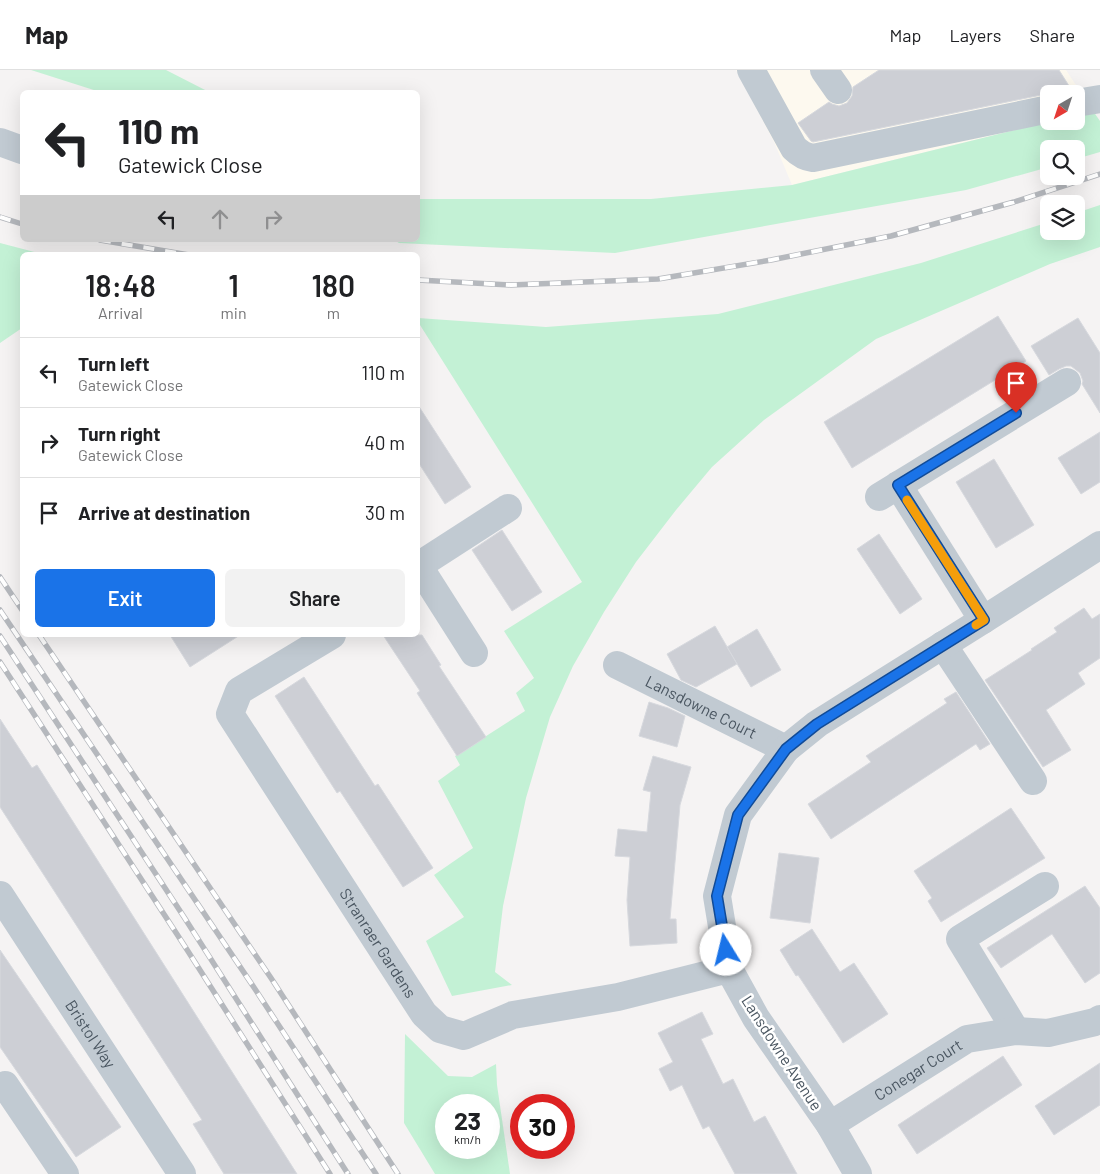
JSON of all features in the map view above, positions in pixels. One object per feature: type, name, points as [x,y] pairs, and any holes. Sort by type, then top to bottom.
[{"type":"street","points":[[751,70],[794,148],[806,157],[813,158],[1040,111]]},
{"type":"street","points":[[1085,102],[1100,99]]},
{"type":"street","points":[[0,142],[20,149]]},
{"type":"street","points":[[984,620],[889,491],[1067,382]]},
{"type":"street","points":[[474,653],[420,573],[508,508]]},
{"type":"street","name":"Lansdowne Avenue","points":[[858,1174],[830,1125],[756,1018],[729,969],[717,896],[738,815],[786,749],[817,724],[1100,545]]},
{"type":"street","name":"Stranraer Gardens","points":[[329,637],[239,691],[230,714],[424,1014],[440,1029],[464,1036],[513,1016],[618,997],[729,969]]},
{"type":"street","points":[[943,645],[1033,781]]},
{"type":"street","name":"Lansdowne Court","points":[[617,665],[786,749]]},
{"type":"street","points":[[1016,1031],[964,954],[960,939],[1045,886]]},
{"type":"street","name":"Bristol Way","points":[[0,896],[182,1174]]},
{"type":"street","name":"Conegar Court","points":[[830,1125],[967,1039],[1016,1031],[1048,1033],[1095,1022],[1100,1019]]},
{"type":"street","points":[[0,1088],[5,1085],[65,1174]]},
{"type":"shaded area","points":[[736,70],[1066,70],[1076,85],[1040,85],[1040,124],[792,185],[774,142]]},
{"type":"shaded area","points":[[1085,99],[1093,111],[1085,103]]},
{"type":"green space","points":[[31,70],[166,70],[205,90],[94,90]]},
{"type":"green space","points":[[1093,111],[1100,121],[1100,152],[1085,156],[1085,140],[1040,140],[1040,169],[966,190],[615,253],[397,242],[420,242],[420,199],[651,199],[792,185],[1040,124],[1040,130],[1085,130],[1085,113]]},
{"type":"green space","points":[[1100,205],[1100,247],[1050,264],[876,339],[764,420],[712,467],[676,510],[636,562],[604,612],[573,666],[550,717],[526,798],[503,906],[495,972],[512,985],[452,996],[426,941],[464,917],[434,875],[473,848],[438,781],[460,765],[455,756],[525,711],[516,693],[534,678],[504,631],[582,582],[420,325],[420,318],[546,327],[718,314],[921,263],[1040,225],[1040,240],[1085,240],[1085,210]]},
{"type":"green space","points":[[0,243],[34,252],[20,252],[20,329],[0,343]]},
{"type":"green space","points":[[405,1034],[448,1076],[472,1077],[496,1064],[498,1094],[435,1094],[435,1159],[500,1159],[500,1106],[510,1174],[435,1174],[404,1123]]},
{"type":"building","points":[[879,70],[1059,70],[1068,85],[1040,85],[1040,95],[811,141],[798,123],[829,102],[839,106],[847,103],[852,96],[853,87]]},
{"type":"building","points":[[998,316],[1026,361],[852,468],[824,422]]},
{"type":"building","points":[[1078,318],[1100,353],[1100,413],[1082,384],[1083,381],[1080,373],[1071,366],[1066,366],[1049,375],[1031,346]]},
{"type":"building","points":[[420,408],[471,487],[445,504],[420,465]]},
{"type":"building","points":[[1100,432],[1100,482],[1081,494],[1058,458]]},
{"type":"building","points":[[994,459],[1034,525],[996,548],[956,482]]},
{"type":"building","points":[[502,530],[542,592],[512,611],[472,550]]},
{"type":"building","points":[[879,534],[922,599],[900,614],[857,549]]},
{"type":"building","points":[[1084,608],[1092,619],[1100,614],[1100,658],[1078,673],[1085,684],[1046,710],[1071,750],[1043,767],[985,680],[1057,632],[1054,628]]},
{"type":"building","points":[[715,626],[737,664],[696,687],[681,680],[667,654]]},
{"type":"building","points":[[757,629],[781,670],[751,687],[727,647]]},
{"type":"building","points":[[422,635],[441,665],[439,666],[486,737],[457,756],[417,693],[420,691],[384,637],[420,637]]},
{"type":"building","points":[[171,637],[237,637],[190,667]]},
{"type":"building","points":[[304,677],[375,786],[378,784],[433,868],[403,887],[340,791],[337,793],[275,696]]},
{"type":"building","points":[[956,692],[990,744],[980,750],[976,744],[831,839],[808,804],[871,762],[866,756],[947,703],[944,699]]},
{"type":"building","points":[[649,702],[685,716],[677,747],[639,736]]},
{"type":"building","points":[[0,719],[32,768],[37,765],[297,1174],[224,1174],[193,1124],[202,1120],[0,807]]},
{"type":"building","points":[[653,756],[691,767],[680,805],[670,919],[676,919],[677,943],[630,946],[627,900],[630,857],[615,856],[618,829],[647,832],[651,792],[643,790]]},
{"type":"building","points":[[1011,808],[1045,858],[941,922],[928,901],[932,898],[914,871]]},
{"type":"building","points":[[779,853],[819,858],[810,923],[770,918]]},
{"type":"building","points":[[1085,886],[1100,908],[1100,973],[1085,983],[1052,934],[1001,968],[987,948]]},
{"type":"building","points":[[812,929],[840,972],[854,963],[888,1014],[843,1043],[780,950]]},
{"type":"building","points":[[0,950],[121,1127],[76,1157],[0,1047]]},
{"type":"building","points":[[702,1012],[713,1034],[701,1039],[723,1084],[733,1079],[754,1122],[765,1116],[797,1174],[735,1174],[709,1126],[703,1129],[682,1085],[670,1091],[659,1069],[673,1062],[658,1033]]},
{"type":"building","points":[[1003,1056],[1022,1085],[917,1154],[898,1125]]},
{"type":"building","points":[[1100,1063],[1100,1105],[1054,1135],[1035,1106]]},
{"type":"railway","points":[[420,280],[511,285],[658,279],[771,260],[891,236],[1014,202],[1100,174]]},
{"type":"railway","points":[[0,217],[20,223]]},
{"type":"railway","points":[[112,242],[171,252]]},
{"type":"railway","points":[[0,577],[20,607]]},
{"type":"railway","points":[[0,610],[255,989],[376,1174]]},
{"type":"railway","points":[[0,636],[184,917],[348,1174]]},
{"type":"railway","points":[[40,637],[271,978],[398,1174]]},
{"type":"railway","points":[[0,662],[330,1174]]},
{"type":"slow traffic","points":[[907,500],[984,620],[976,625]]},
{"type":"route","points":[[726,950],[717,896],[738,815],[786,749],[817,724],[984,620],[898,485],[1016,413]]}]
